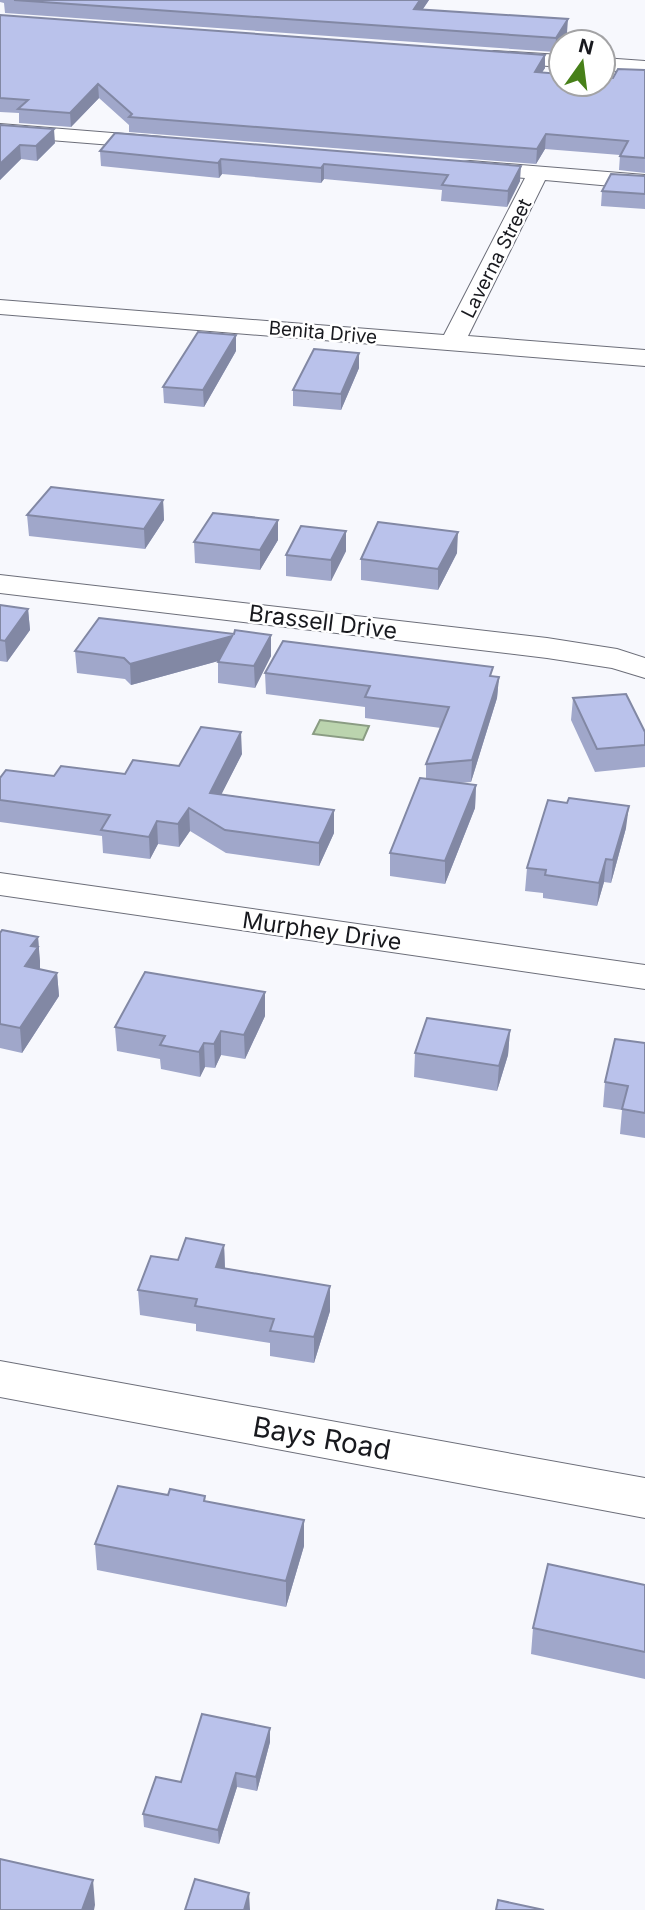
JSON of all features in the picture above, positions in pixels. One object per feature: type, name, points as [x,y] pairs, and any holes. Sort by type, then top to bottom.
[{"type":"street","points":[[478,55],[547,60]]},
{"type":"street","points":[[617,65],[645,67]]},
{"type":"street","points":[[0,131],[189,145]]},
{"type":"street","points":[[444,165],[645,182]]},
{"type":"street","name":"Laverna Street","points":[[453,342],[538,173]]},
{"type":"street","name":"Benita Drive","points":[[0,307],[645,358]]},
{"type":"street","name":"Brassell Drive","points":[[0,584],[547,649],[617,659],[645,668]]},
{"type":"street","name":"Murphey Drive","points":[[0,884],[645,977]]},
{"type":"street","name":"Bays Road","points":[[0,1379],[645,1498]]},
{"type":"shaded area","points":[[320,720],[369,726],[363,740],[313,734]]},
{"type":"building","points":[[14,0],[420,0],[414,9],[568,19],[562,28],[547,28],[547,37]]},
{"type":"building","points":[[0,15],[545,55],[535,72],[547,73],[547,98],[617,98],[618,69],[645,70],[645,158],[620,156],[628,141],[546,134],[537,149],[129,117],[132,114],[98,84],[70,113],[18,109],[28,100],[0,98]]},
{"type":"building","points":[[0,125],[54,129],[36,146],[20,145],[0,164]]},
{"type":"building","points":[[115,133],[521,166],[508,191],[442,185],[448,175],[324,164],[321,168],[221,159],[218,163],[100,151]]},
{"type":"building","points":[[611,174],[645,176],[645,194],[602,191]]},
{"type":"building","points":[[198,332],[236,335],[203,390],[163,387]]},
{"type":"building","points":[[314,349],[359,353],[341,394],[293,390]]},
{"type":"building","points":[[51,487],[163,500],[144,529],[27,515]]},
{"type":"building","points":[[213,513],[278,520],[260,550],[194,542]]},
{"type":"building","points":[[378,522],[458,532],[438,569],[361,559]]},
{"type":"building","points":[[301,526],[346,531],[331,560],[286,555]]},
{"type":"building","points":[[0,605],[28,609],[5,641],[0,640]]},
{"type":"building","points":[[99,618],[234,634],[235,630],[271,635],[254,666],[218,662],[232,636],[130,664],[124,658],[75,651]]},
{"type":"building","points":[[283,641],[493,667],[490,676],[499,677],[472,760],[426,764],[449,707],[365,697],[370,686],[265,673]]},
{"type":"building","points":[[626,694],[645,732],[645,745],[597,749],[573,698]]},
{"type":"building","points":[[201,727],[241,732],[210,793],[334,810],[319,843],[225,830],[189,808],[178,824],[157,821],[149,837],[101,830],[110,815],[0,800],[0,778],[6,770],[54,776],[61,766],[125,774],[133,760],[179,766]]},
{"type":"building","points":[[420,778],[476,785],[445,861],[390,853]]},
{"type":"building","points":[[569,798],[629,806],[613,860],[606,859],[599,883],[545,875],[546,870],[527,868],[548,800],[567,803]]},
{"type":"building","points":[[2,930],[38,937],[31,946],[38,947],[25,966],[57,973],[20,1028],[0,1024]]},
{"type":"building","points":[[145,972],[265,992],[244,1035],[221,1031],[214,1044],[204,1043],[199,1052],[160,1045],[165,1036],[115,1027]]},
{"type":"building","points":[[427,1018],[510,1030],[499,1066],[415,1053]]},
{"type":"building","points":[[615,1039],[645,1043],[645,1113],[622,1109],[628,1086],[605,1082]]},
{"type":"building","points":[[186,1238],[224,1245],[216,1267],[330,1286],[314,1337],[270,1331],[274,1319],[195,1306],[197,1299],[138,1290],[151,1256],[178,1260]]},
{"type":"building","points":[[118,1486],[168,1495],[170,1489],[205,1496],[204,1501],[304,1520],[286,1581],[95,1544]]},
{"type":"building","points":[[548,1564],[645,1585],[645,1652],[533,1628]]},
{"type":"building","points":[[202,1714],[270,1728],[256,1777],[236,1773],[218,1830],[143,1814],[156,1777],[181,1782]]},
{"type":"building","points":[[0,1859],[93,1880],[82,1910],[0,1910]]},
{"type":"building","points":[[195,1879],[249,1893],[244,1910],[185,1910]]},
{"type":"building","points":[[498,1900],[544,1910],[496,1910]]}]
